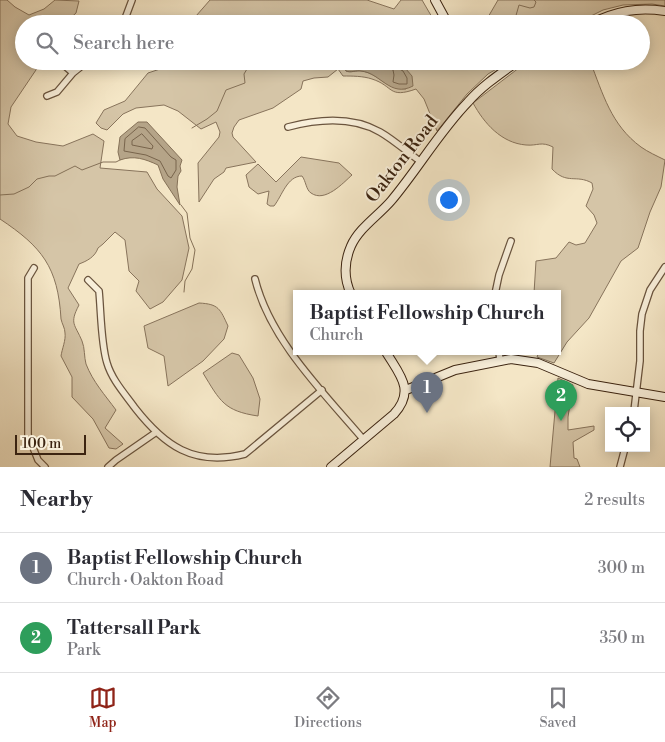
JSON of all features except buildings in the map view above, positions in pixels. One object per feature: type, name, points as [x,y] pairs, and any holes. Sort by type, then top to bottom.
[{"type":"street","points":[[126,15],[132,0]]},
{"type":"street","points":[[435,0],[443,15]]},
{"type":"street","points":[[609,15],[624,10],[649,9],[665,11]]},
{"type":"street","points":[[70,70],[73,73]]},
{"type":"street","points":[[47,96],[57,92],[77,70]]},
{"type":"street","name":"Oakton Road","points":[[349,290],[346,282],[346,270],[351,246],[362,230],[391,201],[467,102],[486,84],[505,70]]},
{"type":"street","points":[[288,127],[332,120],[364,125],[384,134],[421,162]]},
{"type":"street","points":[[496,290],[511,241]]},
{"type":"street","points":[[635,407],[640,361],[642,314],[650,290],[665,267]]},
{"type":"street","points":[[34,268],[28,278],[28,435],[38,460],[44,467]]},
{"type":"street","points":[[255,279],[258,293],[285,345],[293,355]]},
{"type":"street","points":[[88,280],[99,290],[104,350],[110,372],[155,433],[174,452],[183,458],[197,463]]},
{"type":"street","points":[[293,355],[363,439]]},
{"type":"street","points":[[331,467],[399,408],[403,401],[406,390],[405,386],[388,355]]},
{"type":"street","points":[[406,390],[456,370],[500,356],[528,361],[588,384],[665,397]]},
{"type":"street","points":[[207,464],[226,462],[245,454],[322,390]]},
{"type":"street","points":[[108,467],[155,433]]},
{"type":"street","points":[[620,467],[624,452]]},
{"type":"shaded area","points":[[0,0],[7,0],[29,15],[15,15],[15,70],[36,70],[11,107],[8,124],[17,136],[36,142],[63,146],[93,134],[104,141],[100,168],[147,172],[157,189],[182,216],[189,248],[182,280],[163,302],[150,309],[136,291],[139,281],[129,271],[125,240],[115,232],[98,248],[93,256],[79,264],[68,288],[79,305],[74,316],[74,324],[83,344],[86,364],[96,383],[116,410],[105,428],[123,444],[116,449],[109,448],[93,419],[72,397],[72,377],[61,356],[65,331],[61,319],[56,285],[45,260],[27,239],[0,219]]},
{"type":"shaded area","points":[[55,0],[79,1],[74,15],[29,15],[44,9]]},
{"type":"shaded area","points":[[210,0],[367,0],[394,9],[401,0],[422,0],[431,15],[197,15]]},
{"type":"shaded area","points":[[498,0],[665,0],[665,6],[652,4],[623,5],[603,10],[593,15],[489,15]]},
{"type":"shaded area","points":[[157,70],[337,70],[328,77],[303,81],[301,89],[273,108],[239,120],[234,127],[233,137],[256,162],[226,168],[224,172],[214,179],[199,202],[198,163],[219,137],[220,132],[216,122],[201,129],[178,111],[164,105],[136,108],[123,114],[107,130],[101,128],[96,123],[104,110],[125,101],[148,73]]},
{"type":"shaded area","points":[[339,70],[368,72],[393,87],[406,89],[406,70],[495,70],[467,94],[437,131],[424,99],[416,89],[400,93],[372,79],[343,76]]},
{"type":"shaded area","points":[[516,70],[594,70],[609,108],[622,129],[641,147],[665,160],[661,187],[638,248],[621,261],[589,318],[567,342],[561,352],[561,290],[534,290],[536,261],[556,258],[569,242],[576,245],[585,243],[597,223],[594,215],[586,206],[593,189],[592,183],[581,179],[562,177],[557,174],[552,169],[553,147],[542,144],[526,145],[501,136],[482,118],[473,103]]},
{"type":"shaded area","points":[[301,157],[339,163],[352,175],[339,187],[322,196],[311,193],[302,176],[297,177],[292,179],[285,187],[274,206],[267,204],[269,191],[258,194],[249,187],[246,175],[258,164],[276,182]]},
{"type":"shaded area","points":[[199,303],[215,306],[221,312],[228,326],[224,339],[203,361],[168,386],[164,356],[148,348],[144,326]]},
{"type":"shaded area","points":[[232,353],[239,355],[253,378],[260,399],[258,416],[230,408],[219,398],[203,373]]},
{"type":"shaded area","points":[[538,355],[559,355],[554,363],[537,357]]},
{"type":"shaded area","points":[[558,378],[573,385],[568,430],[594,426],[594,430],[573,442],[574,458],[577,459],[580,467],[550,467]]},
{"type":"water","points":[[407,70],[412,76],[413,86],[398,89],[368,73],[346,71]]},
{"type":"water","points":[[138,122],[147,122],[182,160],[177,187],[180,205],[163,179],[158,165],[139,158],[120,160],[118,152],[120,137]]},
{"type":"waterway","points":[[516,15],[519,5],[530,8],[534,7],[536,2],[534,0]]},
{"type":"waterway","points":[[192,128],[217,111],[226,90],[245,83],[244,74],[246,70]]},
{"type":"waterway","points":[[0,195],[14,194],[29,187],[37,179],[55,176],[75,166],[82,170],[103,162],[116,162],[120,160]]},
{"type":"waterway","points":[[181,205],[187,213],[190,238],[195,250],[192,269],[185,281],[184,292]]},
{"type":"place","name":"Baptist Fellowship Church","points":[[427,413]]},
{"type":"place","name":"Tattersall Park","points":[[561,421]]}]
